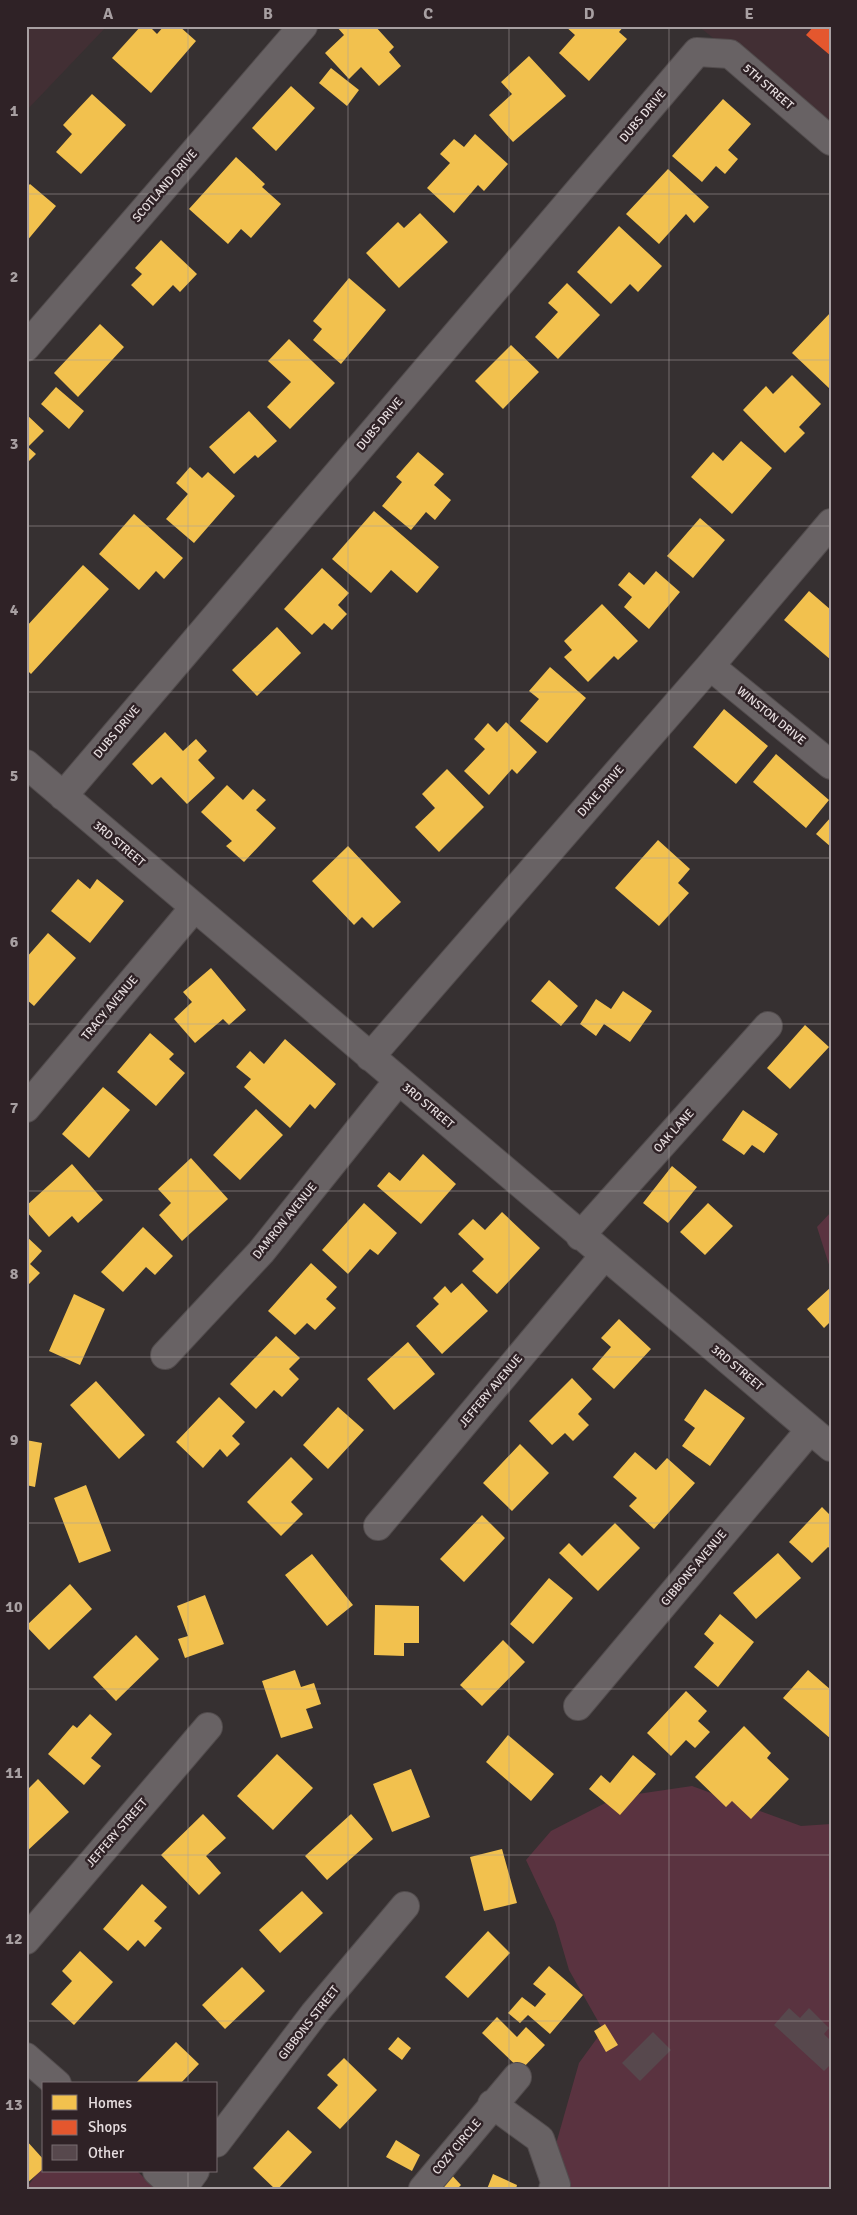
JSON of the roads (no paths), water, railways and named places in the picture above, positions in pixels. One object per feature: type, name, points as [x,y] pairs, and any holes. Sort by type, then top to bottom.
[{"type":"street","name":"SCOTLAND DRIVE","points":[[26,347],[303,26]]},
{"type":"street","name":"5TH STREET","points":[[697,52],[730,54],[831,141]]},
{"type":"street","name":"DUBS DRIVE","points":[[63,796],[697,52]]},
{"type":"street","name":"DIXIE DRIVE","points":[[370,1057],[710,666],[831,523]]},
{"type":"street","name":"WINSTON DRIVE","points":[[710,666],[831,765]]},
{"type":"street","name":"3RD STREET","points":[[26,764],[831,1447]]},
{"type":"street","name":"TRACY AVENUE","points":[[26,1108],[194,908]]},
{"type":"street","name":"OAK LANE","points":[[580,1236],[768,1026]]},
{"type":"street","name":"DAMRON AVENUE","points":[[165,1355],[261,1252],[398,1081]]},
{"type":"street","name":"JEFFERY AVENUE","points":[[378,1526],[604,1256]]},
{"type":"street","name":"GIBBONS AVENUE","points":[[578,1706],[810,1430]]},
{"type":"street","name":"JEFFERY STREET","points":[[26,1940],[208,1727]]},
{"type":"street","name":"GIBBONS STREET","points":[[218,2140],[314,2014],[405,1906]]},
{"type":"street","points":[[26,2057],[55,2082]]},
{"type":"street","name":"COZY CIRCLE","points":[[423,2189],[492,2104],[517,2077]]},
{"type":"street","points":[[492,2104],[540,2139],[556,2185],[553,2189]]},
{"type":"street","points":[[158,2172],[177,2189]]},
{"type":"street","points":[[182,2189],[194,2172]]}]
